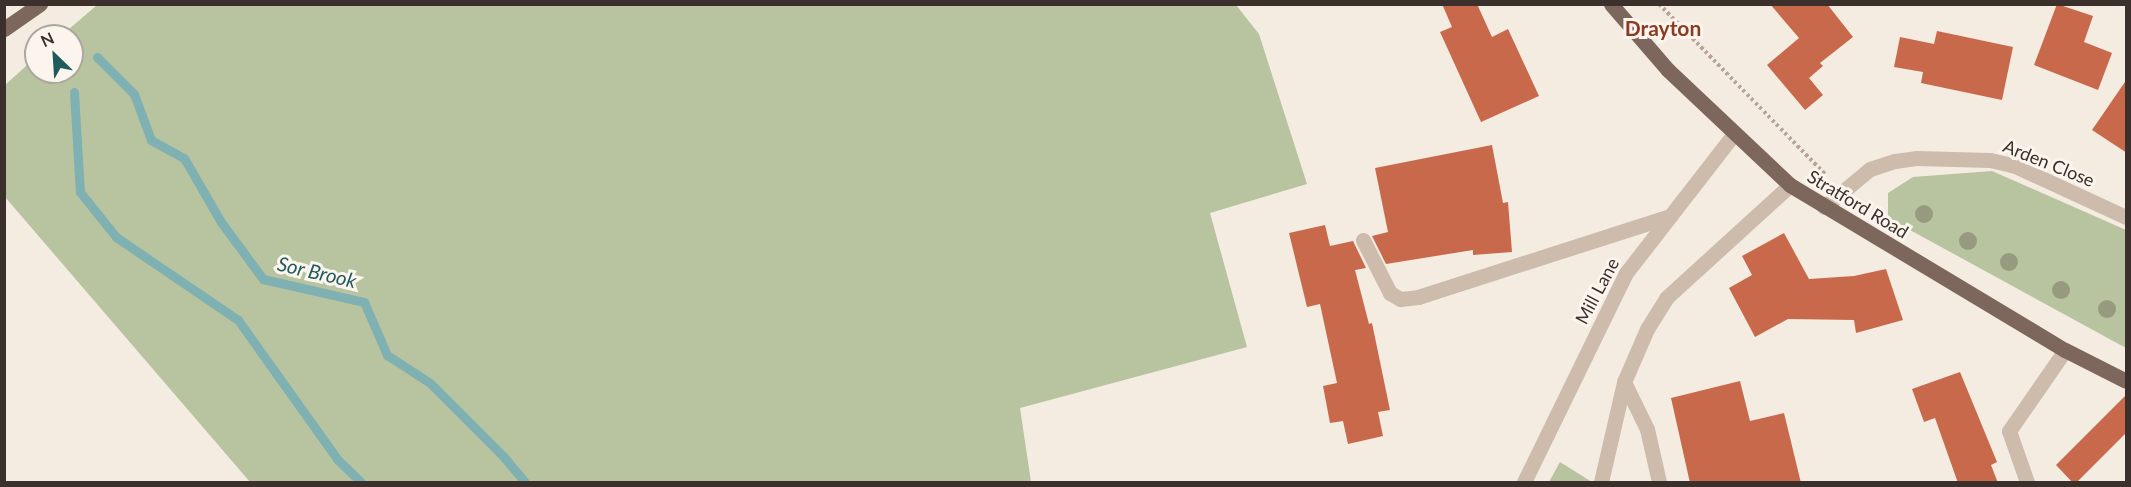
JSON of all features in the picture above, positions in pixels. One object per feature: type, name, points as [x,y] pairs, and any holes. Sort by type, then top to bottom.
[{"type":"main road","points":[[4,29],[40,4]]},
{"type":"main road","name":"Stratford Road","points":[[1611,4],[1668,70],[1733,135],[1790,185],[2065,350],[2127,381]]},
{"type":"street","name":"Mill Lane","points":[[1524,483],[1626,273],[1733,135]]},
{"type":"street","name":"Arden Close","points":[[1824,207],[1870,170],[1895,161],[1916,158],[1990,160],[2035,174],[2127,217]]},
{"type":"street","points":[[1601,483],[1624,382],[1647,329],[1666,298],[1790,185]]},
{"type":"street","points":[[1363,240],[1390,293],[1400,299],[1418,297],[1670,216]]},
{"type":"street","points":[[2027,483],[2009,431],[2065,350]]},
{"type":"street","points":[[1624,382],[1647,429],[1659,483]]},
{"type":"path","points":[[1659,4],[1842,192]]},
{"type":"green space","points":[[97,5],[1236,5],[1259,34],[1307,184],[1210,213],[1247,347],[1020,408],[1031,482],[250,482],[5,197],[5,85],[24,68],[24,84],[84,84],[84,24],[75,24]]},
{"type":"green space","points":[[1992,171],[2126,230],[2126,348],[1888,218],[1888,193],[1913,177]]},
{"type":"green space","points":[[1560,462],[1592,482],[1549,482]]},
{"type":"building","points":[[1442,4],[1477,4],[1492,37],[1508,29],[1539,96],[1481,122],[1440,32],[1452,27]]},
{"type":"building","points":[[1770,4],[1827,4],[1853,37],[1820,63],[1823,66],[1809,78],[1823,95],[1805,110],[1767,65],[1799,38]]},
{"type":"building","points":[[2057,4],[2093,16],[2084,42],[2112,53],[2098,90],[2034,65]]},
{"type":"building","points":[[1937,31],[2013,47],[2002,100],[1921,83],[1923,72],[1894,67],[1900,37],[1934,44]]},
{"type":"building","points":[[2127,79],[2127,153],[2092,130]]},
{"type":"building","points":[[1492,145],[1503,203],[1508,202],[1512,252],[1473,255],[1473,250],[1386,264],[1372,236],[1388,232],[1375,168]]},
{"type":"building","points":[[1325,225],[1330,246],[1353,241],[1366,268],[1355,270],[1369,324],[1372,323],[1390,410],[1378,412],[1383,436],[1348,444],[1343,421],[1330,423],[1323,386],[1337,383],[1320,304],[1307,307],[1289,233]]},
{"type":"building","points":[[1784,233],[1809,279],[1854,276],[1886,269],[1903,320],[1856,333],[1854,320],[1788,319],[1755,337],[1729,288],[1752,275],[1742,256]]},
{"type":"building","points":[[1960,372],[1997,462],[1991,465],[1998,483],[1958,483],[1935,418],[1924,422],[1912,389]]},
{"type":"building","points":[[1740,381],[1750,421],[1784,413],[1801,483],[1690,483],[1671,398]]},
{"type":"building","points":[[2127,394],[2127,432],[2076,483],[2073,483],[2056,465]]},
{"type":"waterway","name":"Sor Brook","points":[[97,57],[134,94],[151,140],[184,158],[221,222],[263,279],[364,302],[387,355],[430,383],[503,456],[525,482]]},
{"type":"waterway","name":"Sor Brook","points":[[74,92],[80,192],[116,237],[238,320],[337,459],[361,482]]},
{"type":"district","name":"Drayton","points":[[1663,28]]}]
